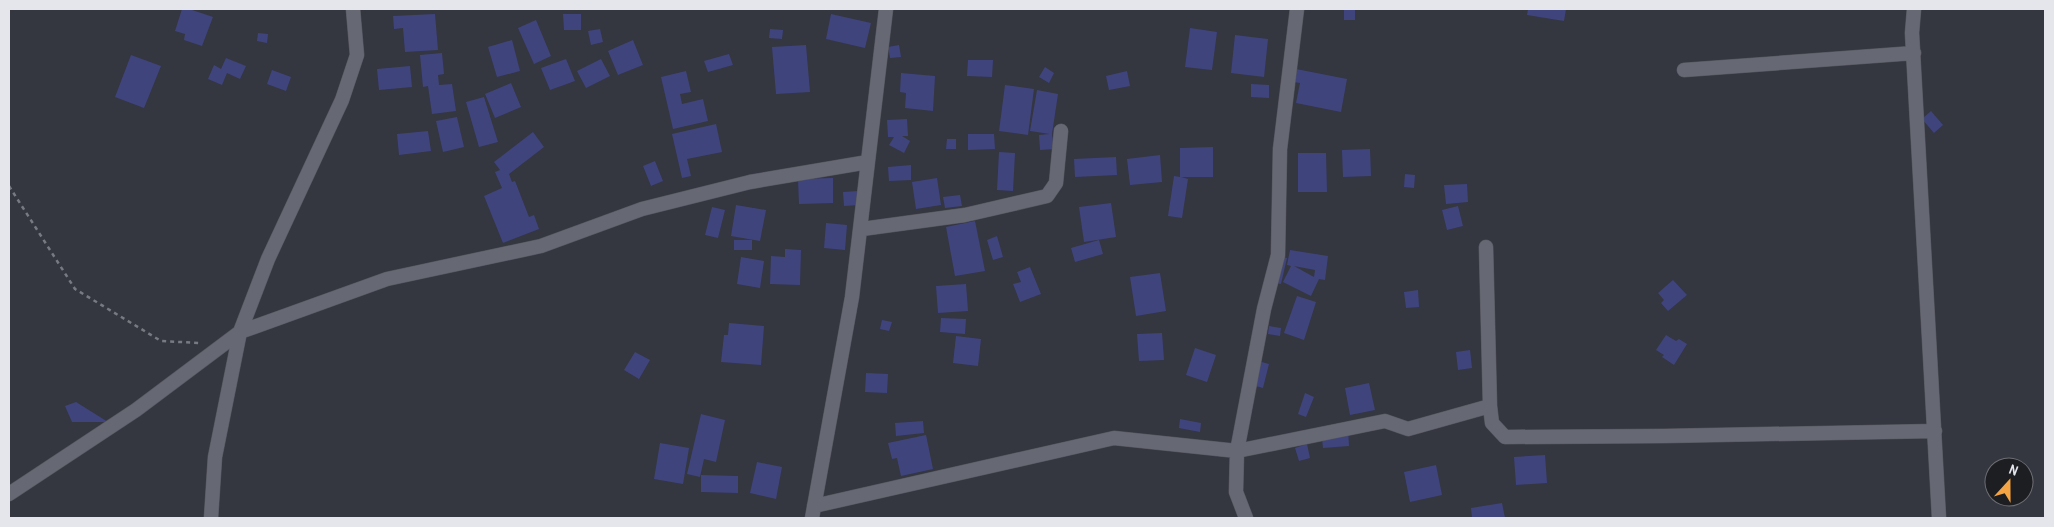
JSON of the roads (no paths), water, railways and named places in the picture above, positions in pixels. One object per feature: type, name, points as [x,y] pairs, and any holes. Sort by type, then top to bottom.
[{"type":"street","points":[[211,518],[215,457],[240,332],[268,259],[342,100],[357,55],[353,9]]},
{"type":"street","points":[[886,9],[862,229],[852,297],[813,512],[1114,438],[1237,451],[1385,421],[1408,429],[1490,406]]},
{"type":"street","points":[[1246,518],[1236,492],[1237,451],[1264,309],[1278,255],[1280,149],[1297,9]]},
{"type":"street","points":[[1914,9],[1912,33],[1939,518]]},
{"type":"street","points":[[1684,70],[1914,53]]},
{"type":"street","points":[[862,229],[965,215],[1047,196],[1056,183],[1061,130]]},
{"type":"street","points":[[9,494],[136,410],[240,332],[386,279],[541,246],[642,209],[750,182],[868,162]]},
{"type":"street","points":[[1486,247],[1490,406],[1492,423],[1505,437],[1935,431]]}]
